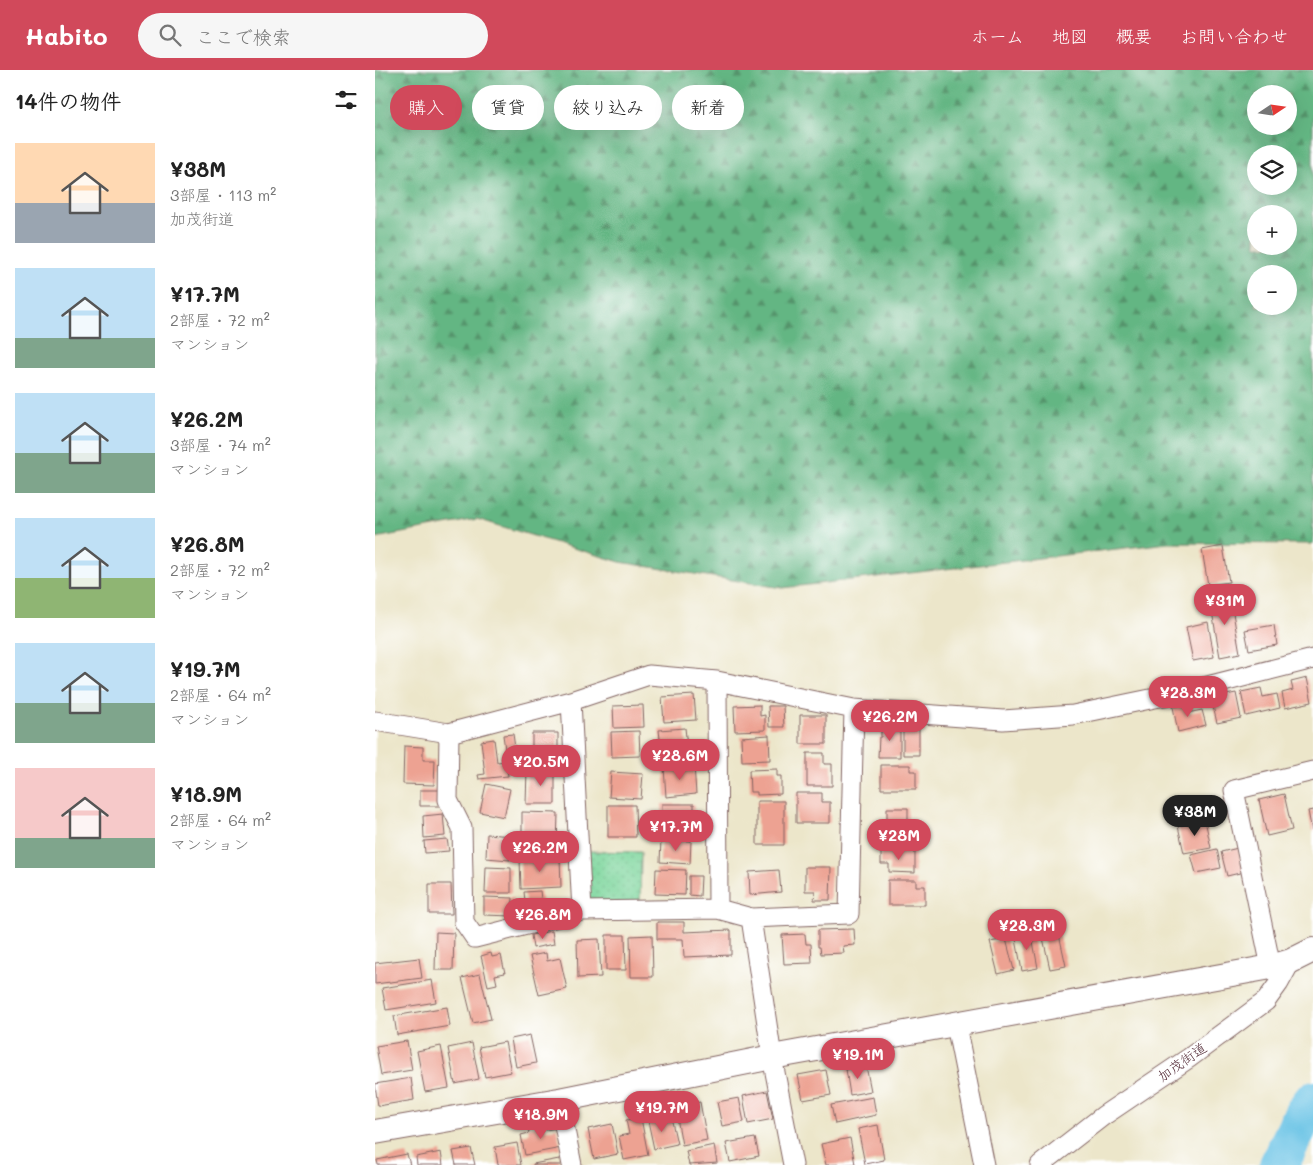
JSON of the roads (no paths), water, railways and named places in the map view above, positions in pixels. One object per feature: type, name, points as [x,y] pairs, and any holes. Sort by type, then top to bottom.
[{"type":"street","points":[[375,721],[449,732],[571,701],[649,676],[717,680],[854,709],[1003,720],[1073,714],[1185,692],[1313,659]]},
{"type":"street","points":[[717,680],[718,909]]},
{"type":"street","points":[[571,701],[582,911]]},
{"type":"street","points":[[449,732],[448,800],[463,828],[464,922],[475,938],[582,911],[718,909],[751,918],[849,914],[854,709]]},
{"type":"street","points":[[1281,964],[1234,790],[1313,771]]},
{"type":"street","points":[[751,918],[772,1057],[793,1165]]},
{"type":"street","points":[[375,1132],[559,1100],[772,1057],[1281,964],[1313,950]]},
{"type":"street","name":"加茂街道","points":[[1040,1165],[1103,1116],[1189,1058],[1266,1001],[1279,983],[1281,964]]},
{"type":"street","points":[[956,1024],[984,1165]]},
{"type":"street","points":[[559,1100],[572,1165]]},
{"type":"waterway","points":[[1279,1165],[1304,1113],[1313,1101]]}]
